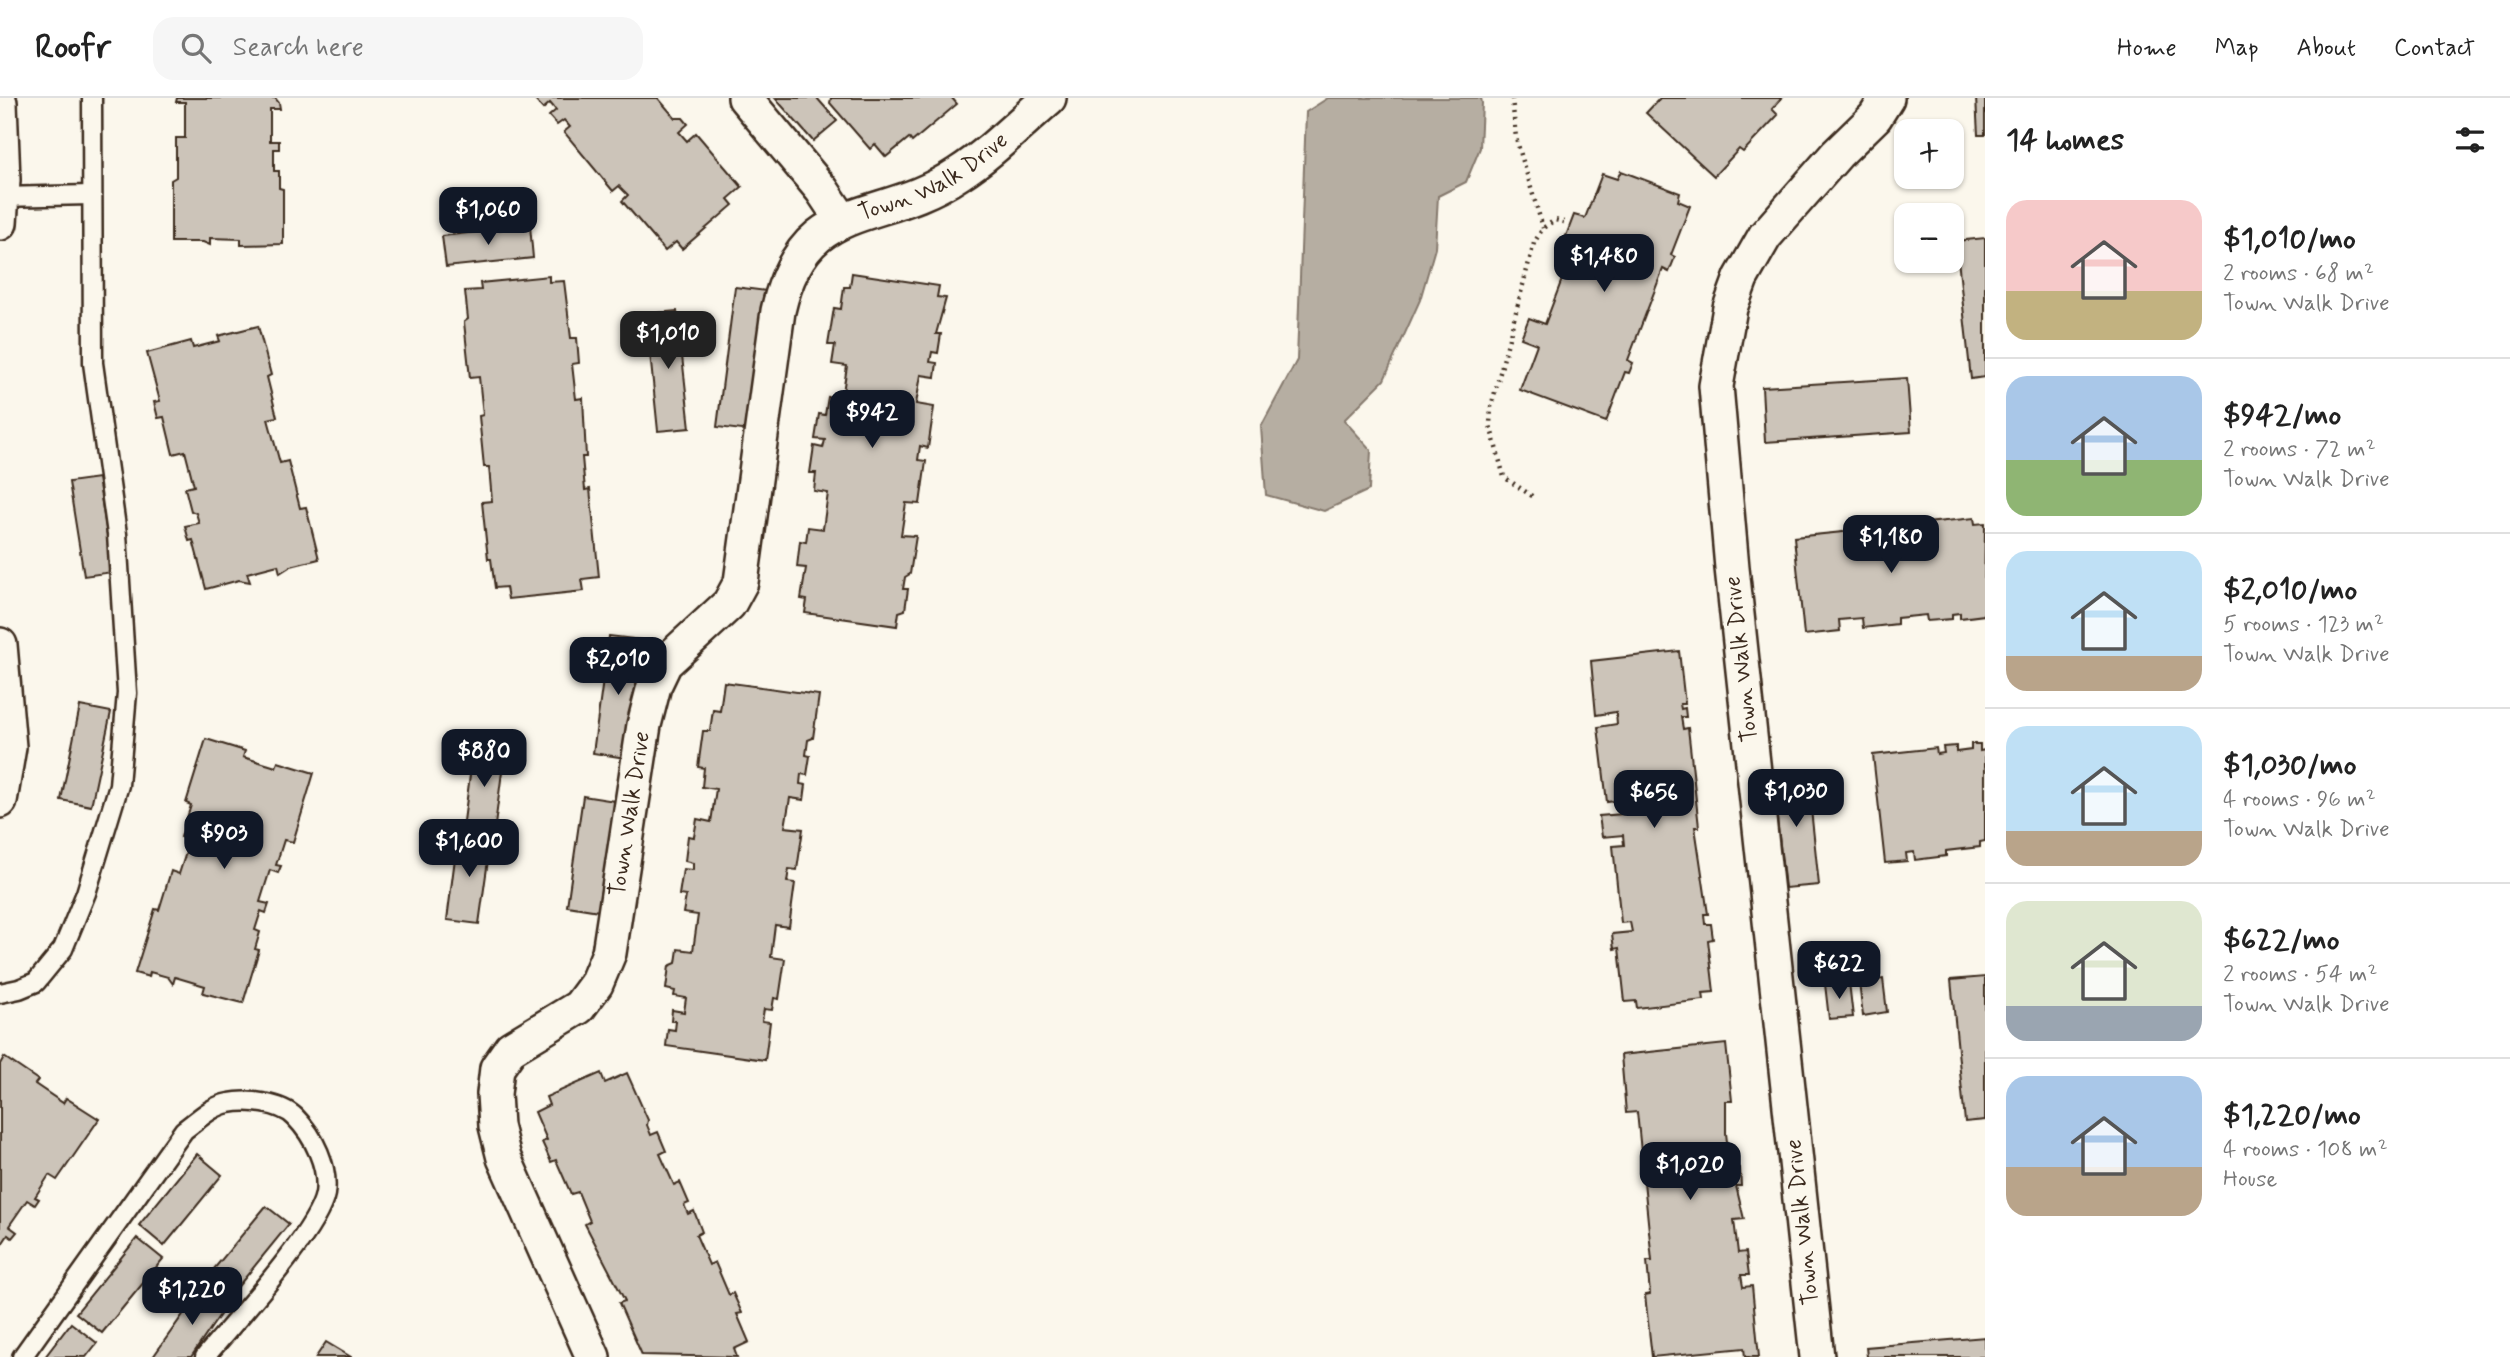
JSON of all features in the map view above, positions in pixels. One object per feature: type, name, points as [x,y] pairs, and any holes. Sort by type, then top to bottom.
[{"type":"street","name":"Town Walk Drive","points":[[746,98],[822,190],[842,220]]},
{"type":"street","name":"Town Walk Drive","points":[[593,1357],[504,1158],[496,1126],[494,1094],[497,1068],[511,1048],[579,1007],[596,984],[609,953],[644,725],[654,686],[666,663],[729,604],[741,582],[778,312],[786,279],[798,257],[814,239],[842,220],[924,192],[959,174],[1049,98]]},
{"type":"street","name":"Town Walk Drive","points":[[1817,1357],[1732,568],[1716,386],[1730,308],[1741,278],[1765,236],[1837,154],[1875,117],[1887,98]]},
{"type":"street","points":[[0,103],[1,206]]},
{"type":"street","points":[[0,645],[9,747],[0,801]]},
{"type":"lane","points":[[0,993],[36,982],[63,949],[86,893],[119,785],[127,693],[114,502],[93,363],[92,98]]},
{"type":"lane","points":[[1,206],[91,195]]},
{"type":"lane","points":[[22,1357],[184,1130],[214,1107],[230,1102],[274,1105],[294,1116],[323,1160],[325,1194],[308,1230],[205,1357]]},
{"type":"path","points":[[1513,98],[1516,138],[1543,228]]},
{"type":"path","points":[[1532,496],[1504,477],[1490,425],[1491,407],[1534,243],[1543,228],[1555,220],[1564,222]]},
{"type":"shaded area","points":[[1328,98],[1481,98],[1482,103],[1480,148],[1466,182],[1438,196],[1435,248],[1420,300],[1384,380],[1344,420],[1371,450],[1369,490],[1324,511],[1266,495],[1261,427],[1297,360],[1306,112]]},
{"type":"building","points":[[177,98],[275,98],[279,103],[280,109],[270,109],[270,141],[279,141],[279,149],[274,149],[274,171],[279,171],[279,188],[283,189],[283,244],[241,245],[241,239],[210,238],[210,245],[203,242],[171,242],[171,180],[176,177],[176,138],[185,138],[185,102],[176,102]]},
{"type":"building","points":[[533,98],[658,98],[675,118],[683,118],[688,124],[679,132],[687,141],[696,133],[742,187],[728,199],[733,205],[682,249],[676,242],[665,251],[622,201],[628,195],[619,186],[613,191],[564,132],[570,127],[564,120],[557,125],[549,116],[556,110],[550,103],[543,109]]},
{"type":"building","points":[[775,98],[817,98],[837,121],[813,141]]},
{"type":"building","points":[[831,98],[952,98],[957,104],[912,142],[909,138],[886,157],[875,144],[870,149],[830,103]]},
{"type":"building","points":[[1660,98],[1782,98],[1772,109],[1778,115],[1743,152],[1739,149],[1714,176],[1646,113]]},
{"type":"building","points":[[1976,98],[1985,98],[1985,135],[1978,135]]},
{"type":"building","points":[[1621,171],[1680,193],[1678,201],[1690,206],[1671,255],[1675,257],[1669,272],[1663,269],[1628,360],[1633,363],[1629,373],[1625,372],[1606,422],[1520,390],[1537,344],[1521,338],[1529,318],[1545,324],[1577,240],[1566,236],[1574,215],[1585,218],[1602,174],[1617,179]]},
{"type":"building","points":[[530,226],[533,258],[446,267],[442,236]]},
{"type":"building","points":[[1985,238],[1985,377],[1971,379],[1959,273],[1964,273],[1964,240]]},
{"type":"building","points":[[852,273],[939,286],[937,297],[946,298],[936,334],[941,334],[938,353],[932,352],[930,362],[937,363],[935,377],[921,375],[916,404],[934,407],[928,448],[920,446],[918,460],[926,461],[920,504],[906,503],[901,535],[916,536],[910,574],[905,577],[903,589],[908,589],[905,610],[899,612],[897,626],[805,613],[807,600],[801,599],[806,568],[797,567],[800,541],[806,542],[808,527],[823,529],[828,493],[814,491],[816,473],[810,473],[814,446],[823,448],[825,440],[815,439],[819,414],[825,415],[828,397],[842,399],[847,366],[832,364],[835,345],[828,345],[834,308],[841,309],[844,287],[850,287]]},
{"type":"building","points":[[549,276],[549,282],[564,281],[571,338],[577,338],[579,363],[572,364],[576,399],[583,398],[586,457],[582,457],[585,490],[590,489],[599,577],[582,579],[584,591],[508,599],[506,587],[495,588],[491,559],[488,559],[482,502],[492,501],[489,467],[484,467],[479,416],[483,415],[479,377],[470,378],[464,322],[468,319],[465,291],[481,290],[480,283]]},
{"type":"building","points":[[735,287],[767,291],[750,431],[717,427]]},
{"type":"building","points":[[677,311],[690,428],[658,431],[646,314]]},
{"type":"building","points":[[258,326],[271,375],[267,377],[277,417],[268,419],[280,463],[288,461],[300,508],[306,507],[319,559],[291,566],[280,573],[278,565],[247,573],[250,582],[239,580],[206,589],[193,540],[189,541],[185,526],[199,523],[196,513],[191,511],[185,488],[194,486],[185,451],[173,454],[164,417],[158,418],[154,402],[160,401],[147,353],[191,341],[193,348],[220,341],[218,336]]},
{"type":"building","points":[[1907,378],[1911,432],[1765,442],[1762,387]]},
{"type":"building","points":[[98,478],[113,572],[84,576],[69,482]]},
{"type":"building","points":[[1974,518],[1975,524],[1985,523],[1984,615],[1960,618],[1960,613],[1952,614],[1952,619],[1927,621],[1926,615],[1897,618],[1897,624],[1863,628],[1862,618],[1839,620],[1840,631],[1804,635],[1794,537],[1902,526],[1903,533],[1917,531],[1917,524]]},
{"type":"building","points":[[609,636],[643,640],[626,758],[593,753]]},
{"type":"building","points":[[1679,651],[1685,704],[1680,704],[1681,709],[1685,708],[1686,717],[1681,717],[1683,729],[1688,728],[1699,827],[1695,827],[1708,914],[1704,914],[1705,924],[1711,924],[1713,939],[1708,940],[1714,992],[1703,993],[1704,1000],[1637,1008],[1636,1001],[1625,1002],[1619,948],[1614,949],[1612,934],[1632,932],[1630,922],[1621,923],[1613,846],[1624,845],[1623,835],[1602,837],[1599,816],[1623,814],[1622,800],[1607,802],[1598,727],[1617,724],[1616,712],[1596,715],[1591,661]]},
{"type":"building","points":[[724,682],[819,695],[813,738],[808,740],[806,755],[810,756],[807,775],[801,774],[800,784],[806,785],[804,800],[790,798],[785,827],[803,829],[797,870],[789,869],[787,882],[795,883],[789,927],[775,925],[771,957],[785,959],[779,999],[774,998],[772,1010],[764,1009],[762,1021],[770,1022],[765,1060],[666,1046],[668,1029],[675,1030],[676,1021],[671,1021],[672,1010],[684,1012],[686,998],[674,996],[675,991],[666,989],[669,966],[676,963],[678,949],[693,951],[698,915],[683,913],[686,896],[679,895],[683,869],[693,870],[693,863],[685,861],[688,836],[694,837],[697,819],[711,822],[716,789],[702,787],[704,768],[698,767],[703,731],[710,731],[713,710],[720,711]]},
{"type":"building","points":[[80,706],[111,712],[91,806],[61,800]]},
{"type":"building","points":[[206,739],[245,751],[243,757],[276,767],[278,762],[314,773],[293,842],[284,840],[276,865],[281,866],[278,873],[270,870],[260,902],[269,904],[266,913],[261,911],[255,930],[260,932],[255,949],[259,950],[243,1003],[203,993],[205,986],[175,977],[173,984],[168,977],[150,972],[149,977],[135,973],[155,909],[159,910],[171,871],[179,874],[190,840],[181,837],[191,805],[186,803]]},
{"type":"building","points":[[474,744],[505,749],[494,833],[463,829]]},
{"type":"building","points":[[1971,744],[1980,744],[1980,751],[1985,750],[1985,841],[1980,842],[1980,847],[1946,851],[1946,856],[1915,860],[1914,852],[1906,853],[1907,861],[1885,863],[1873,755],[1936,748],[1937,754],[1944,753],[1943,747],[1956,746],[1956,752],[1971,750]]},
{"type":"building","points":[[1807,771],[1819,885],[1785,888],[1772,775]]},
{"type":"building","points":[[583,796],[615,801],[599,911],[567,906]]},
{"type":"building","points":[[458,835],[491,839],[479,924],[447,920]]},
{"type":"building","points":[[1985,977],[1985,1120],[1965,1122],[1951,980]]},
{"type":"building","points":[[1883,979],[1887,1012],[1863,1016],[1859,982]]},
{"type":"building","points":[[1849,982],[1853,1017],[1829,1019],[1825,984]]},
{"type":"building","points":[[1726,1044],[1732,1101],[1726,1101],[1726,1133],[1730,1169],[1740,1168],[1741,1186],[1736,1186],[1744,1219],[1734,1220],[1738,1253],[1746,1252],[1749,1275],[1741,1275],[1743,1287],[1752,1286],[1759,1357],[1745,1357],[1744,1348],[1652,1357],[1645,1295],[1650,1294],[1647,1261],[1652,1261],[1637,1112],[1626,1113],[1621,1055]]},
{"type":"building","points":[[4,1057],[38,1080],[35,1084],[63,1103],[66,1098],[99,1119],[57,1180],[49,1175],[35,1197],[39,1199],[35,1205],[27,1200],[9,1226],[17,1232],[12,1238],[8,1235],[0,1247],[0,1064]]},
{"type":"building","points":[[601,1073],[605,1083],[627,1073],[648,1120],[651,1135],[658,1132],[666,1151],[660,1154],[674,1185],[680,1182],[689,1203],[684,1205],[688,1214],[694,1211],[702,1232],[696,1235],[709,1265],[715,1262],[729,1295],[733,1293],[742,1313],[737,1314],[749,1342],[734,1349],[737,1357],[642,1355],[619,1303],[625,1301],[585,1224],[590,1221],[578,1192],[571,1194],[556,1160],[551,1162],[542,1142],[547,1140],[535,1112],[549,1105],[546,1097]]},
{"type":"building","points":[[197,1154],[222,1175],[164,1246],[139,1225]]},
{"type":"building","points":[[266,1206],[289,1224],[231,1295],[208,1276]]},
{"type":"building","points":[[137,1238],[163,1259],[102,1333],[76,1313]]},
{"type":"building","points":[[201,1289],[226,1306],[191,1357],[153,1357]]},
{"type":"building","points":[[71,1323],[97,1343],[86,1357],[45,1357]]},
{"type":"building","points":[[1985,1337],[1985,1357],[1867,1357],[1866,1347]]},
{"type":"building","points":[[326,1342],[351,1357],[316,1357]]}]
